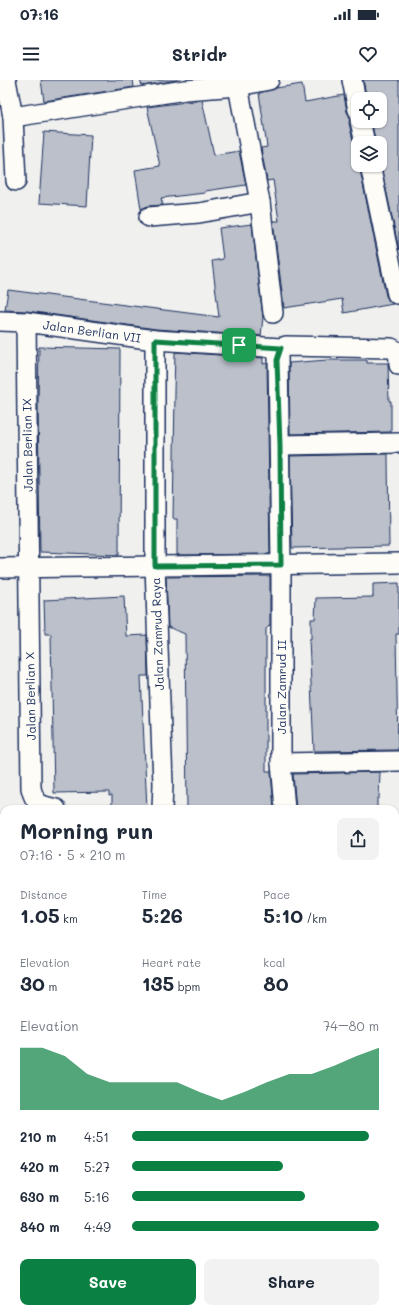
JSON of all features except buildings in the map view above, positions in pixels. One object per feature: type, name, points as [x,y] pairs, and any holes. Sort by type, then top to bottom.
[{"type":"street","points":[[6,80],[13,118],[16,181]]},
{"type":"street","points":[[13,118],[185,90],[238,86],[269,80]]},
{"type":"street","points":[[352,80],[354,92]]},
{"type":"street","points":[[238,86],[260,202],[273,313]]},
{"type":"street","points":[[371,172],[397,294]]},
{"type":"street","points":[[150,217],[199,214],[260,202]]},
{"type":"street","name":"Jalan Berlian VII","points":[[0,321],[26,322],[155,340],[279,354],[286,346],[391,348],[394,349],[399,355],[399,365]]},
{"type":"street","name":"Jalan Berlian IX","points":[[26,322],[28,568]]},
{"type":"street","name":"Jalan Zamrud Raya","points":[[155,340],[155,566],[163,784],[162,805]]},
{"type":"street","name":"Jalan Zamrud II","points":[[279,354],[281,763],[285,805]]},
{"type":"street","points":[[280,445],[399,443]]},
{"type":"street","points":[[0,568],[399,563]]},
{"type":"street","name":"Jalan Berlian X","points":[[28,568],[31,788],[33,798],[42,805]]},
{"type":"street","points":[[281,763],[399,761]]},
{"type":"route","points":[[155,340],[239,345],[281,348],[277,360],[280,445],[281,565],[155,566],[155,340]]}]
